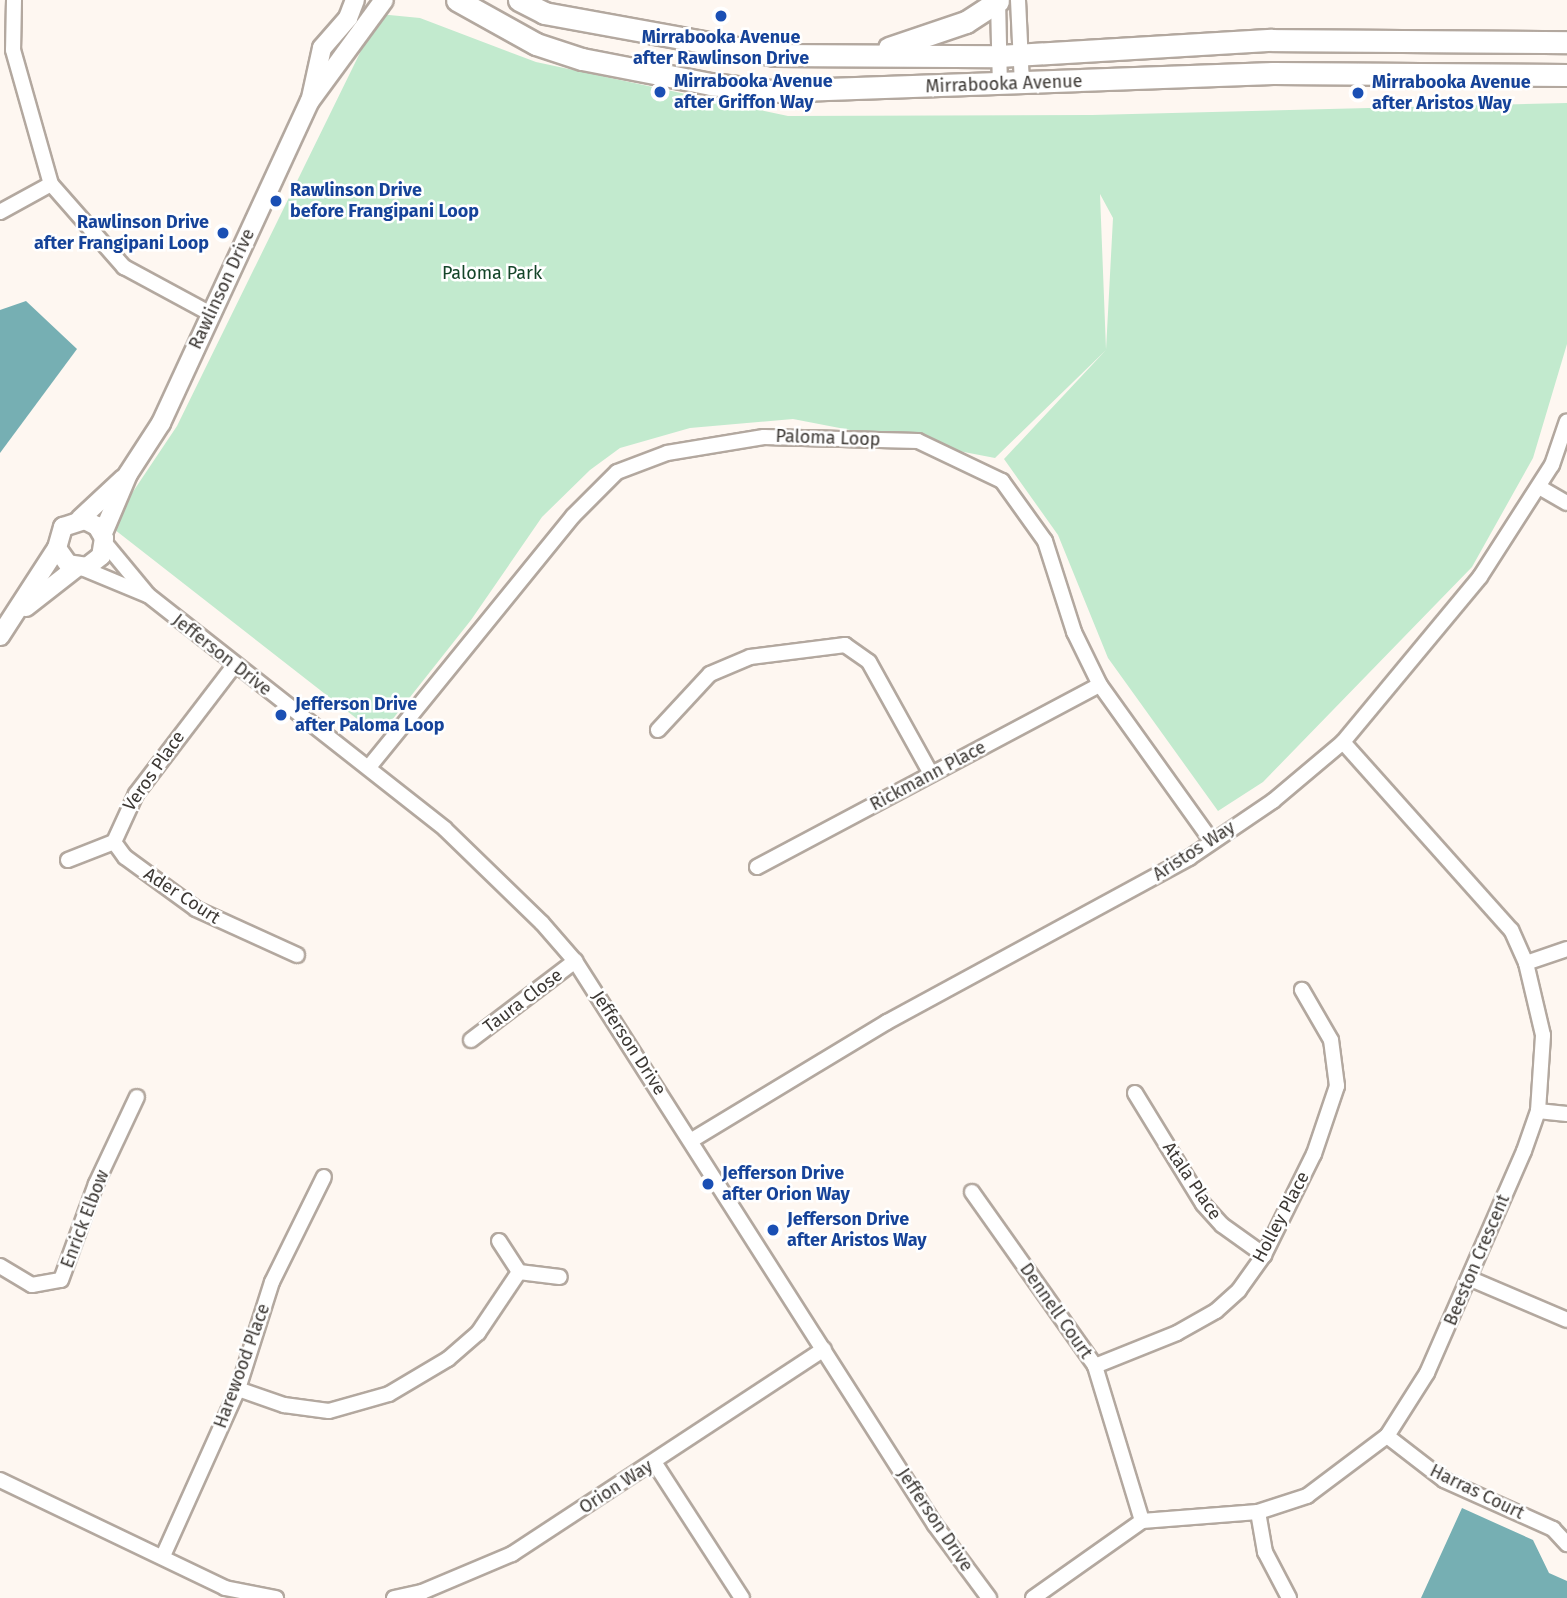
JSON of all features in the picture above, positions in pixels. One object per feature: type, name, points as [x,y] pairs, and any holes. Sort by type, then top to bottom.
[{"type":"main road","name":"Mirrabooka Avenue","points":[[457,0],[536,44],[585,60],[711,84],[771,91],[1000,85],[1273,73],[1567,75]]},
{"type":"main road","name":"Mirrabooka Avenue","points":[[519,0],[544,13],[652,36],[774,55],[999,56],[1272,40],[1567,42]]},
{"type":"main road","points":[[853,56],[925,38],[984,13],[998,0]]},
{"type":"street","points":[[14,0],[7,51],[51,184],[124,267],[211,314]]},
{"type":"street","name":"Rawlinson Drive","points":[[310,101],[322,48],[348,18],[355,0]]},
{"type":"street","name":"Rawlinson Drive","points":[[16,616],[79,567],[98,560],[128,474],[160,423],[310,101],[384,0]]},
{"type":"street","points":[[998,0],[1000,85]]},
{"type":"street","points":[[1018,0],[1022,84]]},
{"type":"street","points":[[0,212],[51,184]]},
{"type":"street","name":"Aristos Way","points":[[692,1140],[887,1022],[1189,858],[1211,839],[1273,801],[1343,742],[1480,577],[1552,465],[1567,421]]},
{"type":"street","name":"Paloma Loop","points":[[369,767],[573,516],[617,472],[667,453],[764,437],[918,441],[1002,481],[1045,541],[1074,632],[1100,685],[1211,839]]},
{"type":"street","name":"Rawlinson Drive","points":[[0,636],[16,616],[57,548],[64,527],[80,519],[128,474]]},
{"type":"street","points":[[1539,487],[1567,503]]},
{"type":"street","points":[[80,519],[93,523],[104,538]]},
{"type":"street","name":"Jefferson Drive","points":[[104,538],[148,595],[234,666],[369,767],[491,871],[575,961],[692,1140],[935,1525],[989,1598]]},
{"type":"street","points":[[57,548],[64,561],[79,567]]},
{"type":"street","name":"Jefferson Drive","points":[[79,567],[148,595]]},
{"type":"street","points":[[658,730],[710,674],[750,657],[845,645],[869,662],[931,775]]},
{"type":"street","name":"Veros Place","points":[[114,842],[136,794],[234,666]]},
{"type":"street","name":"Rickmann Place","points":[[757,867],[1100,685]]},
{"type":"street","name":"Beeston Crescent","points":[[1142,1521],[1258,1512],[1307,1496],[1387,1436],[1421,1385],[1471,1279],[1538,1111],[1543,1034],[1526,963],[1511,930],[1343,742]]},
{"type":"street","points":[[68,860],[114,842]]},
{"type":"street","name":"Ader Court","points":[[114,842],[125,857],[196,909],[297,955]]},
{"type":"street","points":[[1526,963],[1567,949]]},
{"type":"street","name":"Taura Close","points":[[471,1040],[575,961]]},
{"type":"street","name":"Holley Place","points":[[1095,1366],[1177,1333],[1216,1311],[1239,1290],[1264,1255],[1314,1154],[1337,1086],[1331,1040],[1302,989]]},
{"type":"street","name":"Atala Place","points":[[1135,1093],[1203,1204],[1242,1242],[1264,1255]]},
{"type":"street","name":"Enrick Elbow","points":[[0,1266],[32,1285],[61,1280],[96,1184],[136,1097]]},
{"type":"street","points":[[1538,1111],[1567,1114]]},
{"type":"street","name":"Harewood Place","points":[[163,1556],[238,1389],[272,1282],[324,1177]]},
{"type":"street","name":"Dennell Court","points":[[972,1192],[1095,1366],[1142,1521]]},
{"type":"street","points":[[499,1241],[519,1272]]},
{"type":"street","points":[[238,1389],[284,1405],[329,1411],[389,1394],[448,1359],[478,1333],[519,1272]]},
{"type":"street","points":[[519,1272],[560,1277]]},
{"type":"street","points":[[1471,1279],[1567,1320]]},
{"type":"street","name":"Orion Way","points":[[394,1598],[440,1592],[512,1554],[824,1349]]},
{"type":"street","name":"Harras Court","points":[[1387,1436],[1444,1480],[1553,1529],[1567,1544]]},
{"type":"street","points":[[654,1462],[742,1598]]},
{"type":"street","points":[[0,1480],[225,1588],[276,1598]]},
{"type":"street","points":[[1258,1512],[1265,1552],[1289,1598]]},
{"type":"street","points":[[1033,1598],[1142,1521]]},
{"type":"green space","name":"Paloma Park","points":[[379,14],[420,18],[536,62],[788,116],[1092,115],[1567,103],[1567,344],[1533,458],[1472,567],[1263,782],[1218,811],[1108,658],[1058,535],[1004,459],[1106,350],[995,458],[793,419],[690,428],[620,448],[590,470],[542,517],[471,620],[388,725],[370,729],[110,526],[177,426]],"holes":[[[1100,194],[1113,218],[1106,350]]]},
{"type":"water","points":[[26,301],[77,349],[0,453],[0,310]]},
{"type":"water","points":[[1462,1508],[1533,1540],[1549,1573],[1567,1581],[1567,1598],[1421,1598]]},
{"type":"place","name":"Mirrabooka Avenue after Rawlinson Drive","points":[[721,16]]},
{"type":"place","name":"Mirrabooka Avenue after Griffon Way","points":[[660,92]]},
{"type":"place","name":"Mirrabooka Avenue after Aristos Way","points":[[1358,93]]},
{"type":"place","name":"Rawlinson Drive before Frangipani Loop","points":[[276,201]]},
{"type":"place","name":"Rawlinson Drive after Frangipani Loop","points":[[223,233]]},
{"type":"place","name":"Jefferson Drive after Paloma Loop","points":[[281,715]]},
{"type":"place","name":"Jefferson Drive after Orion Way","points":[[708,1184]]},
{"type":"place","name":"Jefferson Drive after Aristos Way","points":[[773,1230]]}]
